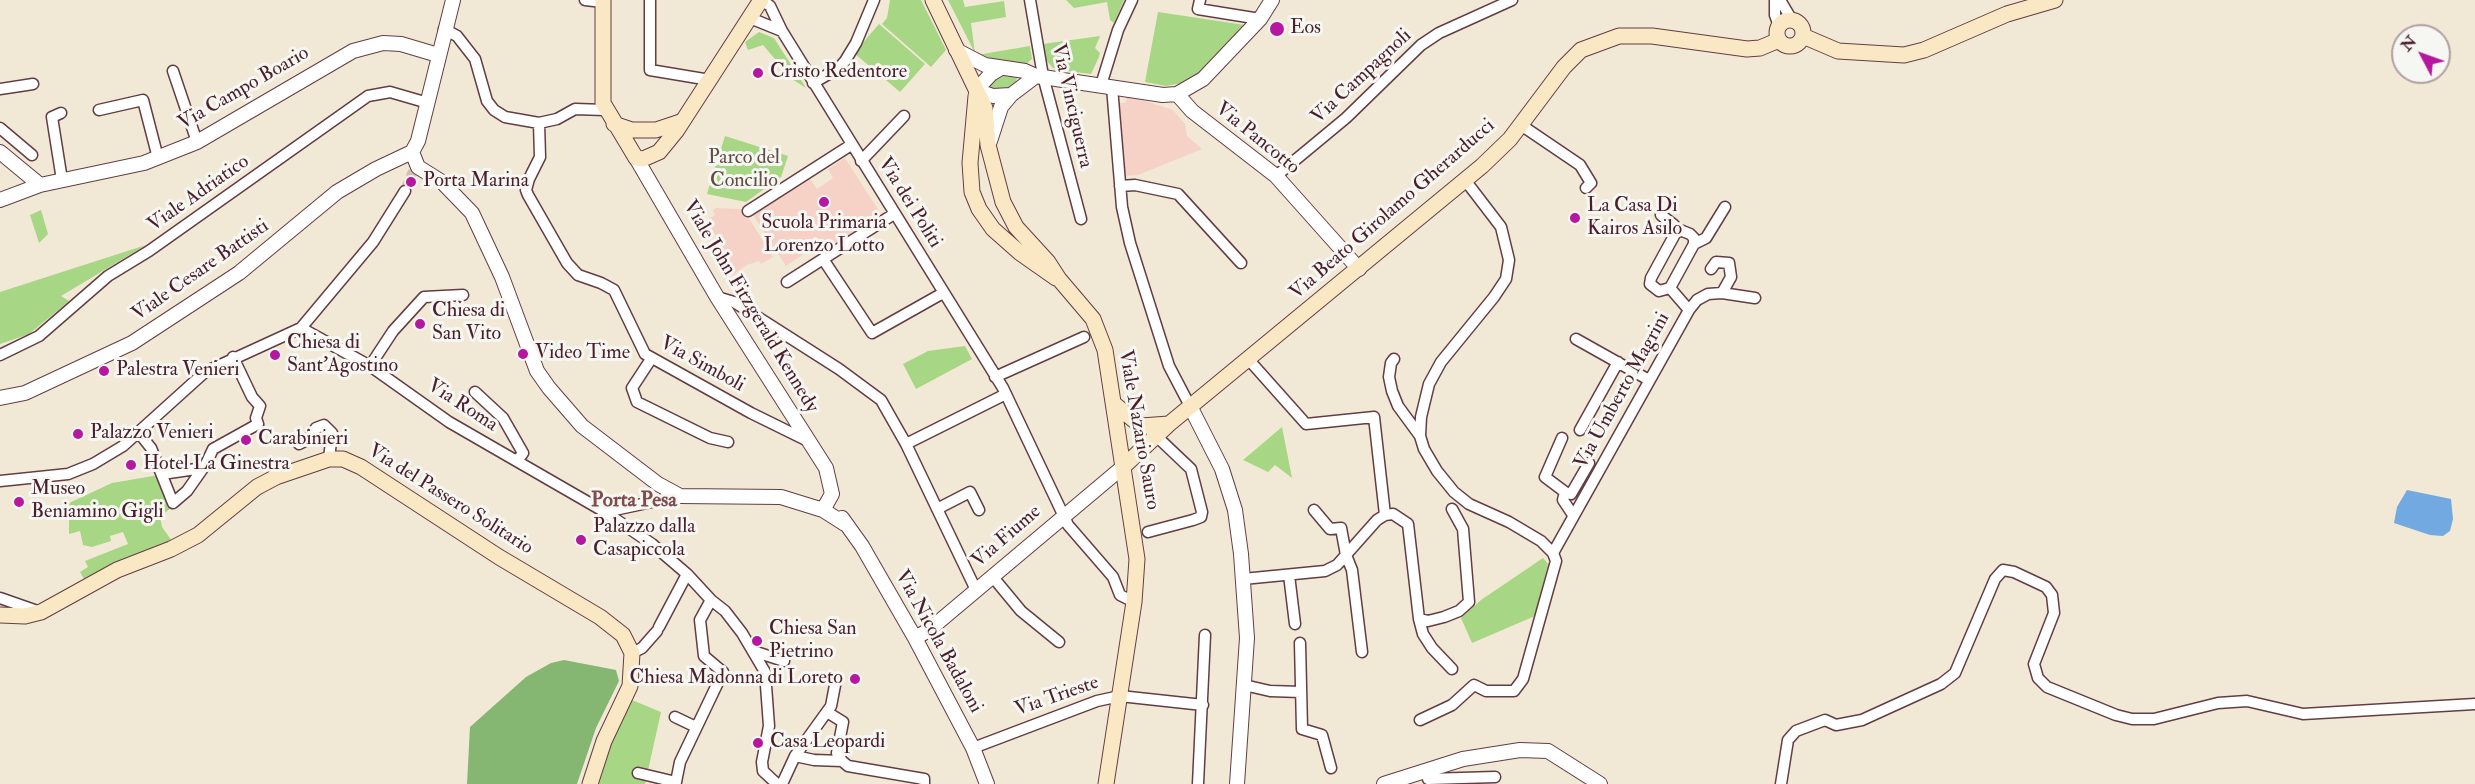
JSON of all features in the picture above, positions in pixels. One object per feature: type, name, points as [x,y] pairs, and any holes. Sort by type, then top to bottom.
[{"type":"main road","points":[[603,1],[602,96],[605,110],[634,154],[650,158],[659,152],[683,120],[762,0]]},
{"type":"main road","name":"Viale Nazario Sauro","points":[[933,0],[985,108],[988,146],[1003,202],[1017,227],[1093,319],[1105,350],[1137,559],[1134,602],[1106,784]]},
{"type":"main road","points":[[1783,28],[1800,24],[1803,36],[1838,51],[1904,56],[1924,50],[2007,14],[2055,0]]},
{"type":"main road","name":"Via Beato Girolamo Gherarducci","points":[[1148,430],[1169,424],[1191,408],[1503,147],[1572,58],[1599,42],[1619,36],[1652,36],[1747,49],[1760,48],[1783,28],[1790,46],[1798,43],[1803,36]]},
{"type":"main road","name":"Viale Nazario Sauro","points":[[976,90],[970,163],[972,192],[979,209],[993,229],[1019,252],[1059,279]]},
{"type":"main road","points":[[614,124],[644,131],[666,128],[683,120]]},
{"type":"main road","points":[[634,154],[635,140],[644,131]]},
{"type":"main road","points":[[1113,403],[1148,430]]},
{"type":"main road","points":[[1120,440],[1148,430]]},
{"type":"main road","points":[[1124,465],[1144,446],[1148,430]]},
{"type":"main road","points":[[1120,440],[1144,446]]},
{"type":"main road","points":[[0,615],[11,617],[41,612],[117,570],[171,549],[198,535],[257,487],[276,477],[329,459]]},
{"type":"main road","name":"Via del Passero Solitario","points":[[329,459],[343,459],[361,467],[500,557],[600,617],[623,635],[632,653]]},
{"type":"main road","points":[[590,784],[604,741],[630,686],[632,653]]},
{"type":"street","points":[[453,0],[413,162],[447,186],[472,213],[502,277],[533,363],[549,388],[582,426],[658,484],[680,496]]},
{"type":"street","points":[[585,0],[603,1]]},
{"type":"street","points":[[650,0],[650,70],[710,80]]},
{"type":"street","name":"Via dei Politi","points":[[762,0],[770,6],[782,32],[813,83],[996,377],[1065,514]]},
{"type":"street","points":[[813,83],[839,68],[845,61],[856,43],[874,0]]},
{"type":"street","name":"Via Vinciguerra","points":[[1030,0],[1040,76],[1081,219]]},
{"type":"street","points":[[1132,0],[1118,30],[1107,86],[1120,186],[1130,243],[1169,366],[1222,468],[1234,510],[1243,579],[1246,638],[1237,784]]},
{"type":"street","points":[[1200,0],[1198,9],[1260,19]]},
{"type":"street","name":"Via Campagnoli","points":[[1276,176],[1346,118],[1421,45],[1439,33],[1512,0]]},
{"type":"street","points":[[1775,0],[1775,15],[1783,28]]},
{"type":"street","points":[[1780,0],[1783,28]]},
{"type":"street","points":[[956,50],[985,65],[1025,71],[1040,76],[1163,95],[1177,94],[1203,79],[1260,19],[1266,2]]},
{"type":"street","points":[[750,18],[782,32]]},
{"type":"street","points":[[444,29],[457,36],[475,59],[487,101],[505,117],[539,123],[557,119],[575,109],[605,110]]},
{"type":"street","name":"Via Campo Boario","points":[[0,200],[40,185],[158,158],[197,142],[352,51],[392,44],[418,48],[438,55]]},
{"type":"street","points":[[1001,68],[991,74],[976,90],[993,96],[1011,95]]},
{"type":"street","points":[[173,71],[197,142]]},
{"type":"street","points":[[988,146],[993,123],[1001,107],[1011,95],[1040,76]]},
{"type":"street","points":[[0,89],[33,84]]},
{"type":"street","name":"Viale Adriatico","points":[[0,355],[39,336],[108,276],[149,251],[368,96],[390,92],[428,103]]},
{"type":"street","name":"Via Pancotto","points":[[1177,94],[1192,111],[1276,176],[1359,269]]},
{"type":"street","points":[[99,110],[143,100],[158,158]]},
{"type":"street","points":[[61,113],[52,117],[62,180]]},
{"type":"street","points":[[861,161],[904,116]]},
{"type":"street","name":"Via Simboli","points":[[539,123],[540,157],[526,190],[567,263],[578,275],[614,290],[640,347],[651,359],[770,422]]},
{"type":"street","points":[[1521,124],[1580,165],[1591,183],[1586,188]]},
{"type":"street","points":[[0,128],[32,154]]},
{"type":"street","points":[[748,211],[851,145]]},
{"type":"street","points":[[0,152],[40,185]]},
{"type":"street","points":[[653,184],[653,164],[659,152]]},
{"type":"street","name":"Viale John Fitzgerald Kennedy","points":[[634,154],[717,297],[786,406],[796,427],[810,442],[829,476],[832,494]]},
{"type":"street","name":"Viale Cesare Battisti","points":[[0,398],[25,393],[132,343],[239,273],[338,192],[380,167],[413,162]]},
{"type":"street","points":[[1420,436],[1421,417],[1429,384],[1441,362],[1506,279],[1509,260],[1501,227],[1465,180]]},
{"type":"street","points":[[1120,186],[1135,185],[1178,194],[1241,263]]},
{"type":"street","points":[[0,481],[68,474],[93,464],[123,447],[205,372],[233,357],[301,328],[373,242],[405,191]]},
{"type":"street","points":[[1694,244],[1706,238],[1725,207]]},
{"type":"street","points":[[787,282],[894,214]]},
{"type":"street","points":[[1661,215],[1674,225],[1675,234],[1651,278],[1654,288],[1665,292],[1670,288],[1694,244],[1694,238],[1685,231],[1675,234]]},
{"type":"street","points":[[824,260],[872,333],[943,293]]},
{"type":"street","points":[[1711,269],[1716,262],[1729,262],[1731,277],[1722,293]]},
{"type":"street","points":[[1670,288],[1689,310]]},
{"type":"street","name":"Via Umberto Magrini","points":[[1420,720],[1452,705],[1474,685],[1486,691],[1514,691],[1523,679],[1554,557],[1574,515],[1689,310],[1697,300],[1708,294],[1722,293],[1755,298]]},
{"type":"street","points":[[370,366],[393,331],[424,297],[464,295]]},
{"type":"street","points":[[717,297],[734,302],[862,385],[881,400],[906,444],[976,590]]},
{"type":"street","name":"Via Roma","points":[[301,328],[370,366],[449,422],[605,512],[652,544],[687,573],[711,600],[725,611],[765,672],[769,726],[762,762],[763,771],[777,784]]},
{"type":"street","points":[[996,377],[1084,337]]},
{"type":"street","points":[[1576,339],[1649,380]]},
{"type":"street","points":[[140,433],[151,448],[172,503],[187,491],[213,449],[258,424],[256,418],[260,405],[248,390],[233,357]]},
{"type":"street","points":[[651,359],[632,388],[637,402],[710,438],[729,442]]},
{"type":"street","points":[[1394,359],[1390,363],[1389,377],[1392,391],[1402,412],[1420,436],[1424,449],[1437,471],[1454,492],[1468,504],[1509,522],[1541,541],[1554,557]]},
{"type":"street","points":[[1249,360],[1306,424],[1374,417],[1385,515]]},
{"type":"street","points":[[1580,430],[1618,362]]},
{"type":"street","points":[[475,392],[503,418],[523,453],[517,461]]},
{"type":"street","points":[[906,444],[1006,394]]},
{"type":"street","points":[[770,422],[782,414],[786,406]]},
{"type":"street","points":[[770,422],[796,427]]},
{"type":"street","points":[[299,444],[309,439],[316,428],[324,425],[330,428],[332,433],[329,459]]},
{"type":"street","points":[[1148,430],[1191,470],[1202,512],[1201,517],[1148,532]]},
{"type":"street","points":[[1562,438],[1545,477],[1565,492],[1572,494],[1589,463]]},
{"type":"street","name":"Via Fiume","points":[[915,638],[929,630],[1124,465]]},
{"type":"street","points":[[162,474],[196,469],[201,471]]},
{"type":"street","points":[[823,510],[821,500],[829,476]]},
{"type":"street","points":[[937,509],[970,492],[979,510]]},
{"type":"street","points":[[1565,492],[1563,500],[1574,515]]},
{"type":"street","points":[[823,510],[832,494]]},
{"type":"street","name":"Via Nicola Badaloni","points":[[832,494],[845,524],[862,546],[915,638],[973,748],[987,784]]},
{"type":"street","points":[[605,512],[680,496]]},
{"type":"street","name":"Via Nicola Badaloni","points":[[680,496],[781,497],[823,510],[845,524]]},
{"type":"street","points":[[1419,619],[1428,621],[1444,617],[1459,611],[1469,602],[1463,529],[1452,509]]},
{"type":"street","points":[[1314,510],[1330,529],[1341,528],[1346,555],[1352,570],[1362,652]]},
{"type":"street","points":[[1065,514],[1068,525],[1113,577],[1120,595],[1134,602]]},
{"type":"street","points":[[1243,579],[1325,571],[1337,565],[1385,515]]},
{"type":"street","points":[[1385,515],[1401,518],[1408,525],[1419,619],[1423,634],[1432,648],[1452,669]]},
{"type":"street","points":[[1781,784],[1788,740],[1796,731],[1825,720],[1836,725],[1862,720],[1941,684],[1955,673],[1995,579],[2003,570],[2046,587],[2052,595],[2054,613],[2034,664],[2038,678],[2047,687],[2116,715],[2132,719],[2154,719],[2218,703],[2247,701],[2302,714],[2475,704]]},
{"type":"street","points":[[632,653],[642,648],[658,629],[687,573]]},
{"type":"street","points":[[1289,575],[1295,624]]},
{"type":"street","points":[[992,576],[1021,611],[1059,642]]},
{"type":"street","points":[[0,598],[41,612]]},
{"type":"street","points":[[638,773],[676,782],[680,762],[723,672],[704,656],[700,620],[711,600]]},
{"type":"street","points":[[1198,784],[1203,705],[1204,635]]},
{"type":"street","points":[[1300,643],[1302,729],[1322,735],[1331,768]]},
{"type":"street","points":[[753,651],[784,661]]},
{"type":"street","points":[[782,784],[795,756],[827,712],[833,699],[836,680]]},
{"type":"street","points":[[1244,685],[1270,691],[1301,692]]},
{"type":"street","points":[[1119,696],[1203,705]]},
{"type":"street","name":"Via Trieste","points":[[973,748],[1046,719],[1119,696]]},
{"type":"street","points":[[827,712],[843,722],[837,753],[848,766],[871,769],[924,782]]},
{"type":"street","points":[[675,717],[695,728]]},
{"type":"street","points":[[1429,777],[1492,753],[1520,750],[1548,751],[1600,784]]},
{"type":"street","points":[[795,756],[814,760],[842,761]]},
{"type":"street","points":[[1384,784],[1429,777],[1495,777]]},
{"type":"shaded area","points":[[1126,98],[1136,98],[1173,110],[1185,124],[1187,136],[1202,149],[1138,175],[1124,176],[1117,103],[1126,103]]},
{"type":"shaded area","name":"Scuola Primaria Lorenzo Lotto","points":[[845,158],[881,214],[821,253],[816,246],[786,266],[753,215],[810,179],[817,189],[833,178],[828,169]]},
{"type":"shaded area","points":[[716,208],[740,209],[750,220],[773,257],[761,264],[759,261],[747,265],[733,275],[725,273],[707,244],[717,238],[707,220],[715,215],[713,210]]},
{"type":"green space","points":[[890,0],[921,0],[946,50],[931,67],[882,24],[887,18]]},
{"type":"green space","points":[[948,0],[963,0],[965,7],[1004,1],[1006,17],[971,23],[975,53]]},
{"type":"green space","points":[[1066,0],[1124,0],[1114,23],[1110,20],[1107,2],[1074,8]]},
{"type":"green space","points":[[1158,12],[1245,25],[1203,71],[1187,82],[1166,86],[1145,82]]},
{"type":"green space","points":[[879,24],[925,64],[900,92],[854,53]]},
{"type":"green space","points":[[759,32],[774,38],[806,88],[792,79],[763,45],[748,50],[745,42]]},
{"type":"green space","points":[[1100,36],[1095,48],[1100,53],[1091,74],[1059,70],[1053,68],[1047,61],[1043,44]]},
{"type":"green space","points":[[1030,46],[1032,59],[1025,65],[977,55]]},
{"type":"green space","points":[[1002,73],[1017,76],[1016,86],[999,92],[986,87]]},
{"type":"green space","name":"Parco del Concilio","points":[[725,136],[788,156],[781,177],[746,202],[707,194]]},
{"type":"green space","points":[[41,210],[48,234],[39,243],[30,215]]},
{"type":"green space","points":[[146,245],[61,296],[69,301],[29,334],[0,344],[0,292]]},
{"type":"green space","points":[[965,346],[972,359],[916,389],[903,364],[928,351]]},
{"type":"green space","points":[[1282,427],[1292,478],[1275,465],[1268,472],[1243,460]]},
{"type":"green space","points":[[159,475],[172,507],[160,517],[162,527],[172,541],[123,559],[84,579],[80,572],[88,567],[85,561],[128,544],[123,532],[110,536],[111,541],[92,547],[83,545],[80,531],[69,534],[69,503],[112,483]]},
{"type":"green space","points":[[1543,558],[1548,564],[1535,616],[1472,643],[1461,618],[1481,600]]},
{"type":"green space","points":[[564,660],[616,670],[619,681],[596,728],[577,784],[467,784],[470,727],[526,677],[551,663]]},
{"type":"green space","points":[[627,698],[661,712],[645,784],[595,784]]},
{"type":"water","points":[[2407,490],[2451,499],[2453,519],[2450,531],[2443,536],[2430,535],[2394,523],[2397,507]]},
{"type":"tunnel","points":[[405,191],[413,171]]},
{"type":"place","name":"Eos","points":[[1277,29]]},
{"type":"place","name":"Cristo Redentore","points":[[758,73]]},
{"type":"place","name":"Porta Marina","points":[[411,182]]},
{"type":"place","name":"Scuola Primaria Lorenzo Lotto","points":[[824,202]]},
{"type":"place","name":"La Casa Di Kairos Asilo","points":[[1575,218]]},
{"type":"place","name":"Chiesa di San Vito","points":[[420,324]]},
{"type":"place","name":"Video Time","points":[[523,354]]},
{"type":"place","name":"Chiesa di Sant'Agostino","points":[[275,355]]},
{"type":"place","name":"Palestra Venieri","points":[[104,371]]},
{"type":"place","name":"Palazzo Venieri","points":[[78,434]]},
{"type":"place","name":"Carabinieri","points":[[246,440]]},
{"type":"place","name":"Hotel La Ginestra","points":[[131,465]]},
{"type":"place","name":"Museo Beniamino Gigli","points":[[19,502]]},
{"type":"place","name":"Palazzo dalla Casapiccola","points":[[581,540]]},
{"type":"place","name":"Chiesa San Pietrino","points":[[757,641]]},
{"type":"place","name":"Chiesa Madonna di Loreto","points":[[855,679]]},
{"type":"place","name":"Casa Leopardi","points":[[758,743]]},
{"type":"district","name":"Porta Pesa","points":[[634,501]]}]
